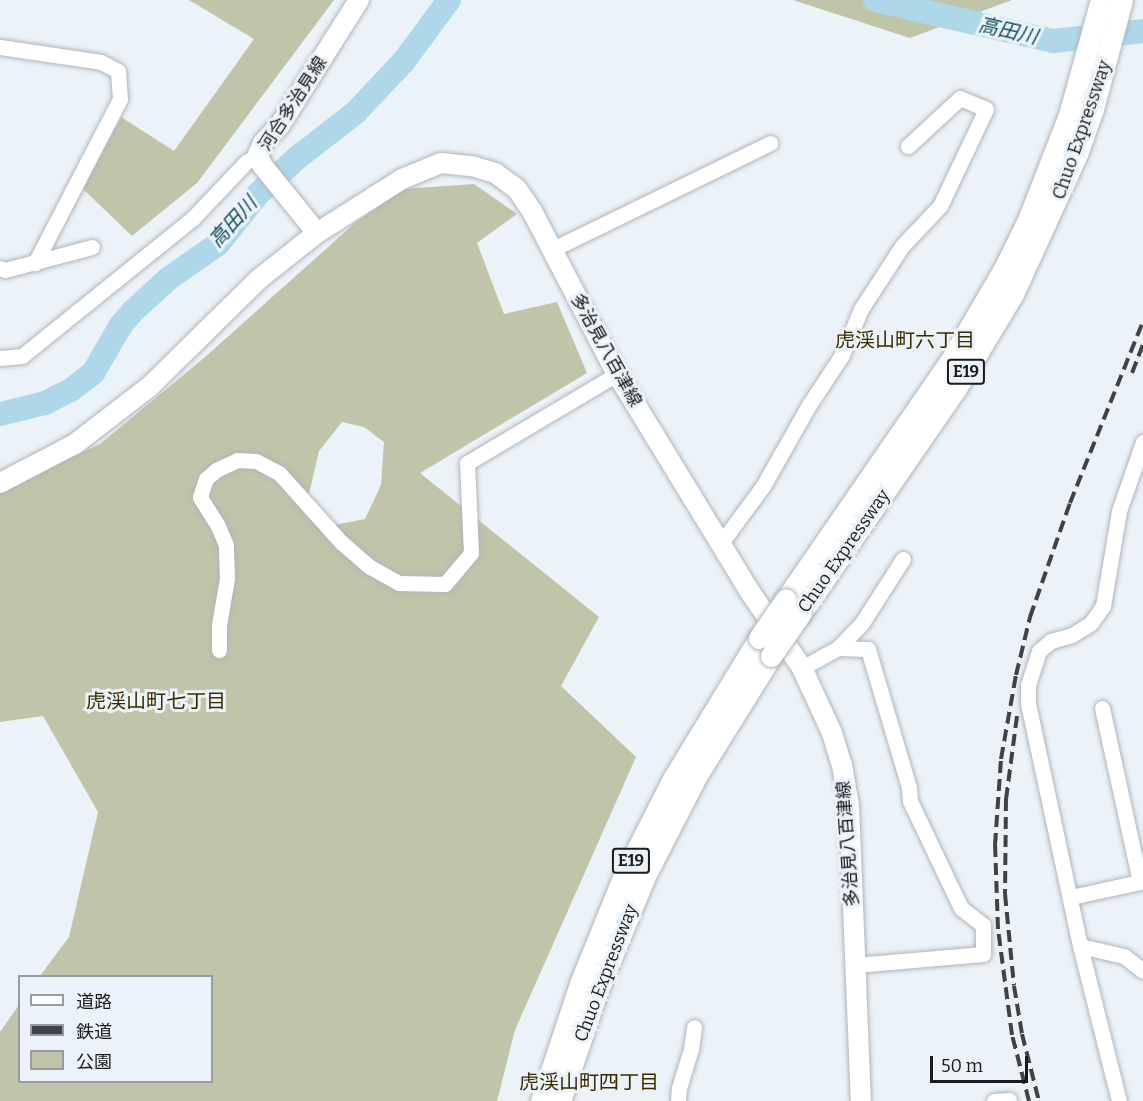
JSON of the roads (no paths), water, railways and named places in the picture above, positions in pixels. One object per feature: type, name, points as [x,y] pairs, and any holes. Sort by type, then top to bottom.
[{"type":"highway","name":"Chuo Expressway","points":[[546,1100],[597,992],[645,876],[697,775],[771,656],[793,606],[978,315],[1028,220],[1069,115],[1101,0]]},
{"type":"highway","name":"Chuo Expressway","points":[[546,1100],[585,970],[642,836],[672,778],[759,638],[793,606],[923,438],[1002,312],[1058,200],[1093,109],[1122,0]]},
{"type":"main road","name":"河合多治見線","points":[[317,233],[260,160],[263,143],[280,125],[359,0]]},
{"type":"main road","name":"多治見八百津線","points":[[0,483],[75,444],[149,387],[259,279],[317,233],[402,179],[441,163],[472,166],[495,173],[517,189],[532,211],[617,374],[748,589],[802,668],[829,724],[842,765],[849,806],[861,1101]]},
{"type":"street","points":[[0,47],[101,62],[118,71],[120,99],[35,263]]},
{"type":"street","points":[[721,543],[763,486],[809,405],[842,355],[861,309],[902,246],[940,206],[986,109],[960,98],[908,146]]},
{"type":"street","points":[[551,250],[770,143]]},
{"type":"street","points":[[0,357],[22,356],[193,218],[246,162],[260,160]]},
{"type":"street","points":[[0,268],[5,270],[92,247]]},
{"type":"street","points":[[219,650],[219,625],[227,578],[226,545],[218,526],[200,497],[206,479],[216,470],[237,460],[256,461],[279,473],[341,542],[370,567],[399,584],[445,584],[471,553],[467,463],[617,374]]},
{"type":"street","points":[[1119,1101],[1080,946],[1028,703],[1028,686],[1039,651],[1051,641],[1072,635],[1091,623],[1103,606],[1119,511],[1143,441]]},
{"type":"street","points":[[802,668],[838,648],[862,623],[903,559]]},
{"type":"street","points":[[838,648],[868,649],[909,787],[910,801],[961,908],[983,925],[983,954],[855,965]]},
{"type":"street","points":[[1071,897],[1140,882],[1102,708]]},
{"type":"street","points":[[1080,946],[1124,956],[1143,972]]},
{"type":"street","points":[[678,1101],[694,1027]]},
{"type":"waterway","name":"高田川","points":[[0,414],[45,403],[71,390],[93,373],[121,325],[133,311],[168,279],[218,244],[258,194],[297,158],[356,112],[404,61],[449,0]]},
{"type":"waterway","name":"高田川","points":[[875,0],[1053,41],[1143,31]]},
{"type":"railway","points":[[1029,1101],[1012,1035],[998,929],[995,845],[1001,759],[1016,675],[1030,617],[1070,503],[1143,321]]},
{"type":"railway","points":[[1132,373],[1143,345]]},
{"type":"railway","points":[[1017,716],[1006,799],[1005,894],[1014,986],[1022,1034],[1039,1101]]},
{"type":"district","name":"虎渓山町六丁目","points":[[905,340]]},
{"type":"district","name":"虎渓山町七丁目","points":[[156,701]]},
{"type":"district","name":"虎渓山町四丁目","points":[[589,1082]]}]
